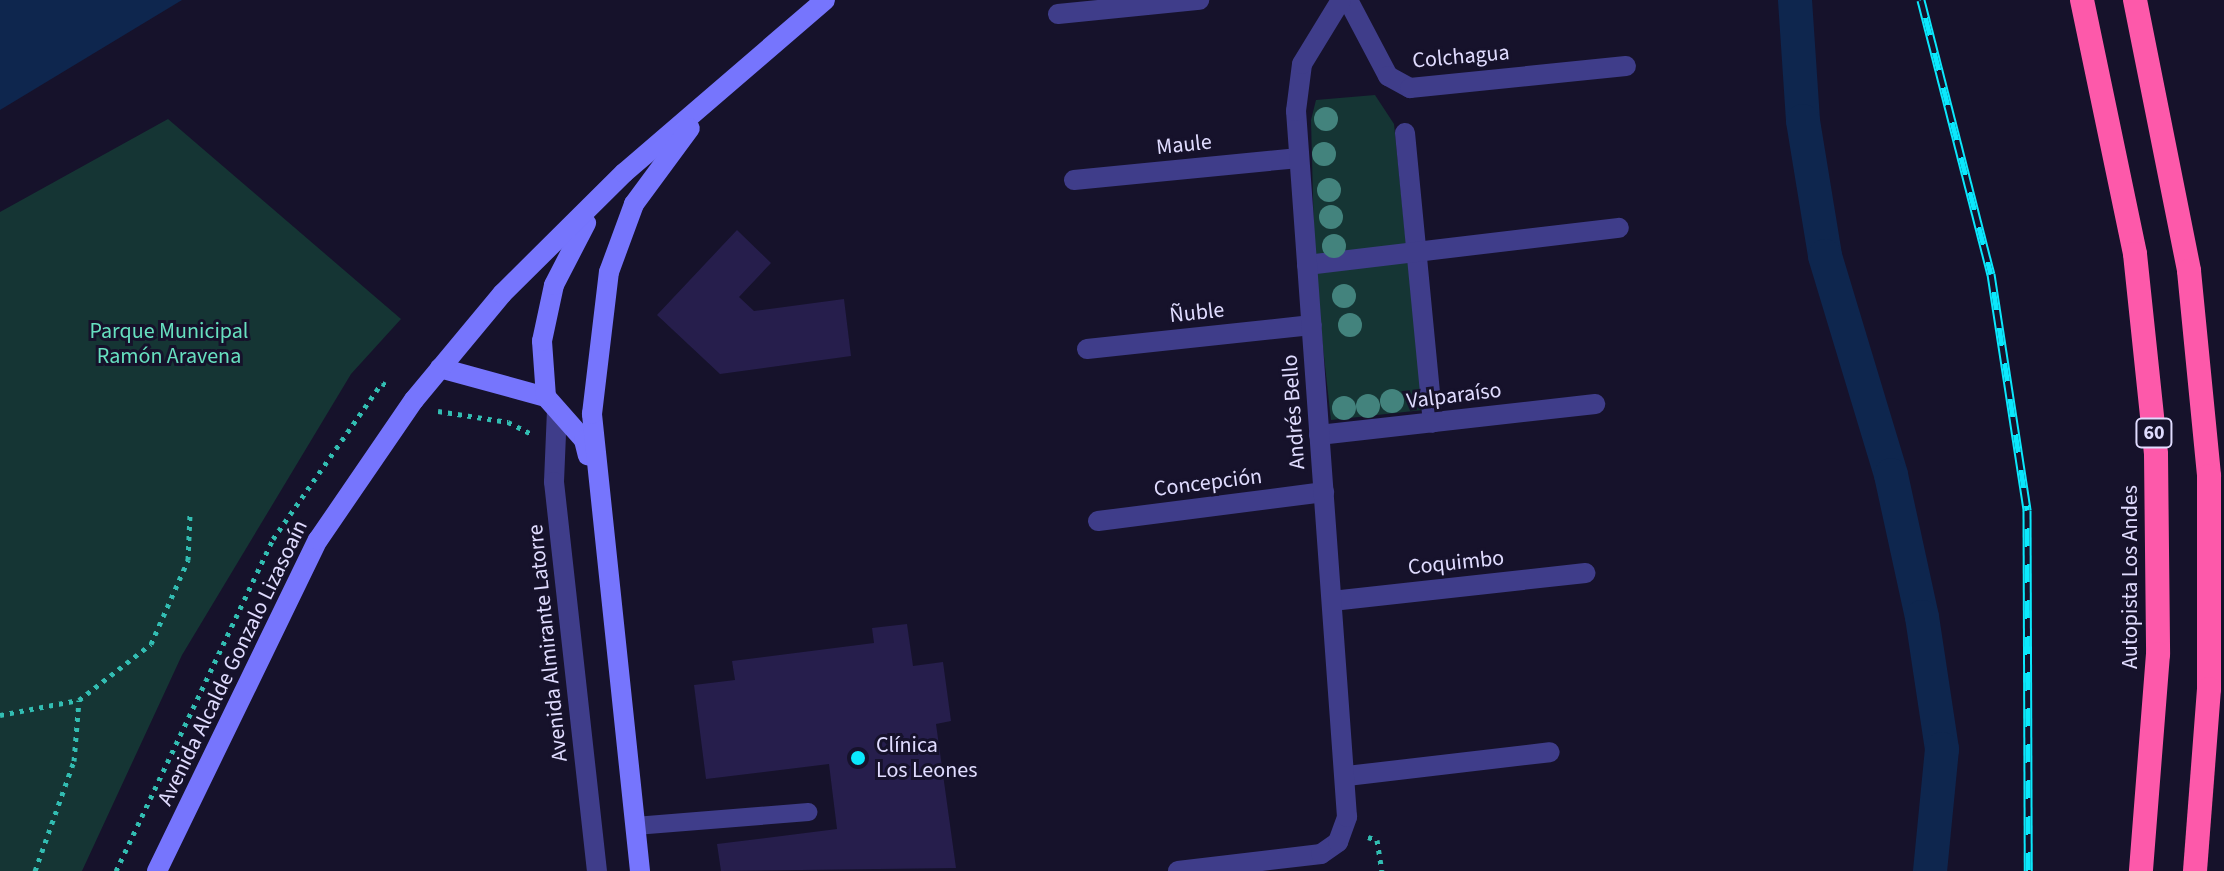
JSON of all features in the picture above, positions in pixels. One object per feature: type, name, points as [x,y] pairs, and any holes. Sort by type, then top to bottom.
[{"type":"highway","name":"Autopista Los Andes","points":[[2082,0],[2135,254],[2156,454],[2158,654],[2141,871]]},
{"type":"highway","name":"60","points":[[2135,0],[2174,172],[2208,461],[2209,689],[2195,871]]},
{"type":"street","name":"Avenida Alcalde Gonzalo Lizasoaín","points":[[157,871],[318,540],[414,400],[502,294],[624,173],[743,67],[825,0]]},
{"type":"street","points":[[1058,14],[1199,0]]},
{"type":"street","name":"Andrés Bello","points":[[1341,0],[1302,64],[1299,158],[1347,776],[1343,831]]},
{"type":"street","name":"Colchagua","points":[[1348,0],[1388,76],[1410,88],[1626,66]]},
{"type":"street","points":[[640,871],[596,487],[592,414],[609,272],[634,204],[743,67]]},
{"type":"street","points":[[1405,133],[1433,423]]},
{"type":"street","name":"Maule","points":[[1074,180],[1299,158]]},
{"type":"street","name":"Avenida Almirante Latorre","points":[[597,871],[553,453],[552,404],[542,341],[554,285],[572,242],[624,173]]},
{"type":"street","points":[[1307,265],[1619,228]]},
{"type":"street","name":"Ñuble","points":[[1087,349],[1312,325]]},
{"type":"street","points":[[440,368],[552,404],[584,440],[596,487]]},
{"type":"street","name":"Valparaíso","points":[[1319,435],[1595,404]]},
{"type":"street","name":"Concepción","points":[[1098,521],[1324,492]]},
{"type":"street","name":"Coquimbo","points":[[1332,601],[1585,573]]},
{"type":"street","points":[[1347,776],[1550,752]]},
{"type":"street","points":[[1178,871],[1250,867],[1321,854],[1343,831]]},
{"type":"lane","points":[[635,826],[808,812]]},
{"type":"path","points":[[116,871],[273,539],[382,383],[433,411],[508,422],[553,453]]},
{"type":"path","points":[[0,715],[79,700],[151,644],[184,575],[190,514]]},
{"type":"path","points":[[35,871],[74,761],[79,700]]},
{"type":"path","points":[[1343,831],[1377,840],[1382,871]]},
{"type":"green space","points":[[1375,95],[1394,124],[1423,410],[1331,420],[1315,275],[1311,120],[1316,100]]},
{"type":"green space","name":"Parque Municipal Ramón Aravena","points":[[168,119],[401,319],[351,374],[182,655],[82,871],[0,871],[0,212]]},
{"type":"water","points":[[0,0],[182,0],[0,110]]},
{"type":"building","points":[[737,230],[771,263],[739,297],[754,311],[844,299],[851,356],[720,374],[657,315]]},
{"type":"building","points":[[907,624],[913,666],[943,662],[951,721],[936,724],[956,868],[721,871],[717,844],[837,829],[829,764],[706,779],[694,685],[735,680],[732,661],[874,643],[872,628]]},
{"type":"waterway","points":[[1795,0],[1803,121],[1825,256],[1891,475],[1922,617],[1942,749],[1930,871]]},
{"type":"railway","points":[[1921,0],[1991,274],[2027,510],[2028,871]]},
{"type":"place","name":"Clínica Los Leones","points":[[858,758]]}]
